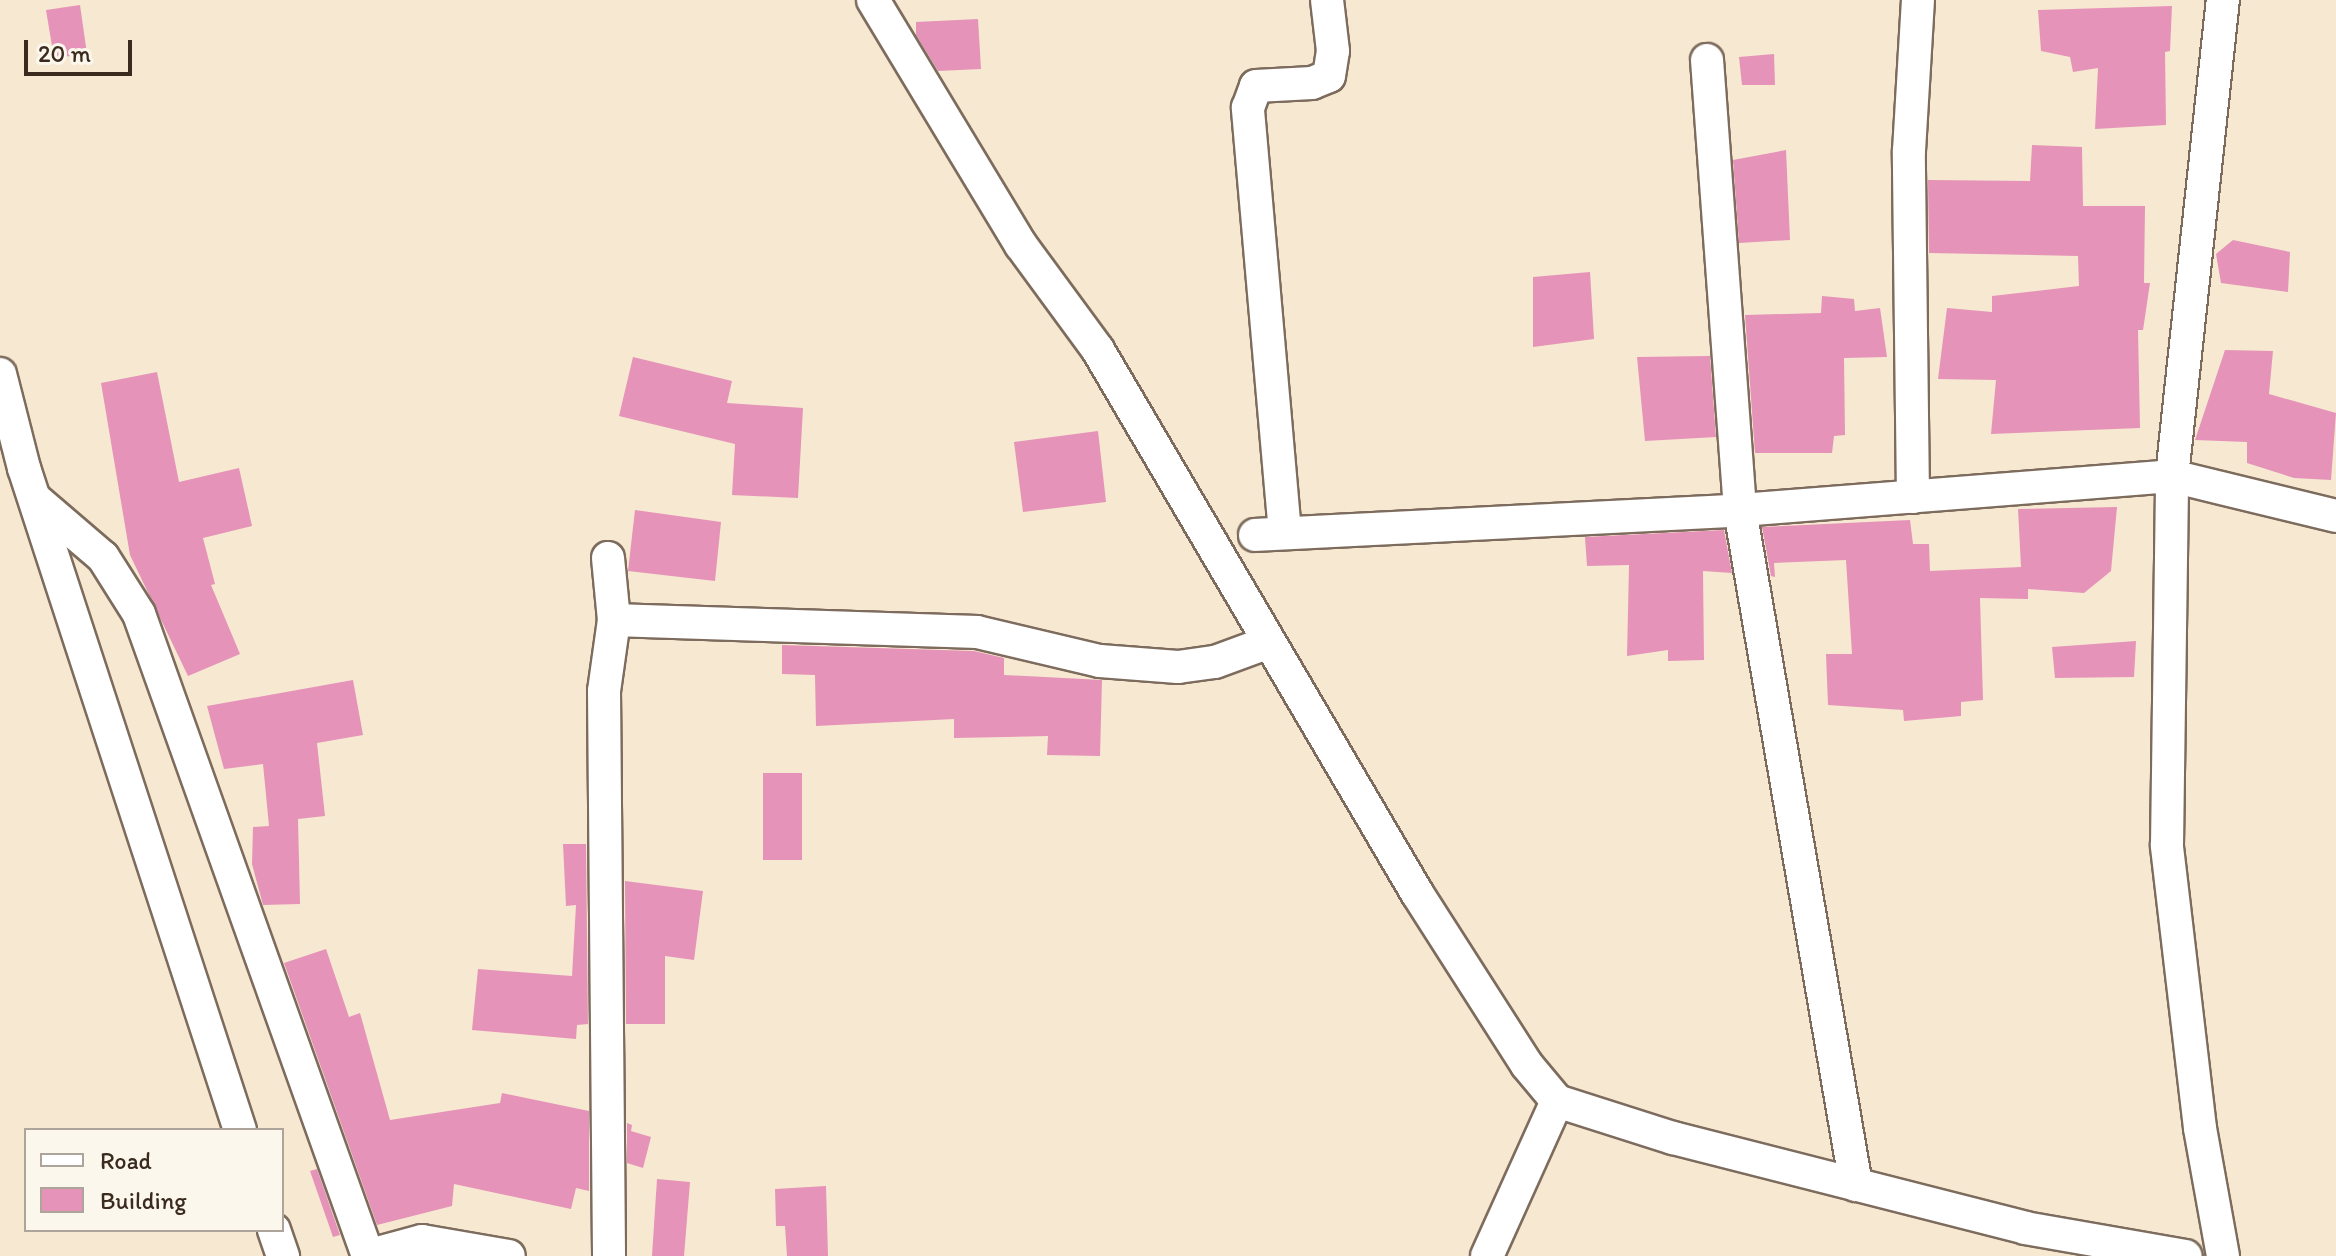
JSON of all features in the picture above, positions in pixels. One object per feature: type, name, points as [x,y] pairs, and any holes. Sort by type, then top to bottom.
[{"type":"street","points":[[873,0],[1021,245],[1098,350],[1267,643],[1417,893],[1527,1065],[1557,1101],[1673,1138],[2025,1228],[2186,1256]]},
{"type":"street","points":[[1327,0],[1333,51],[1329,76],[1312,83],[1256,86],[1248,102],[1270,534],[1740,510],[2172,476],[2336,516]]},
{"type":"street","points":[[1913,497],[1909,151],[1918,0]]},
{"type":"street","points":[[2223,0],[2172,476],[2167,845],[2200,1128],[2223,1256]]},
{"type":"street","points":[[1707,60],[1740,510],[1856,1185]]},
{"type":"street","points":[[0,374],[12,467],[35,499],[103,557],[139,614],[368,1256],[422,1241],[509,1256]]},
{"type":"street","points":[[35,499],[239,1128]]},
{"type":"street","points":[[608,558],[614,620],[604,691],[609,1256]]},
{"type":"street","points":[[614,620],[977,632],[1100,661],[1178,667],[1215,662],[1267,643]]},
{"type":"street","points":[[1487,1256],[1557,1101]]},
{"type":"street","points":[[275,1232],[283,1256]]},
{"type":"building","points":[[80,5],[87,54],[54,58],[46,10]]},
{"type":"building","points":[[2172,6],[2170,51],[2165,52],[2166,125],[2095,129],[2098,68],[2073,72],[2070,57],[2041,51],[2038,10]]},
{"type":"building","points":[[978,19],[981,69],[938,71],[916,35],[916,22]]},
{"type":"building","points":[[1774,54],[1775,85],[1742,85],[1739,57]]},
{"type":"building","points":[[2032,145],[2082,147],[2083,206],[2145,206],[2144,283],[2150,283],[2143,330],[2138,330],[2140,428],[1991,434],[1996,380],[1938,379],[1947,308],[1992,312],[1992,296],[2079,286],[2078,256],[1929,253],[1928,180],[2030,181]]},
{"type":"building","points":[[1786,150],[1790,240],[1739,243],[1733,160]]},
{"type":"building","points":[[2233,240],[2290,252],[2288,292],[2221,283],[2216,254]]},
{"type":"building","points":[[1590,272],[1594,339],[1533,347],[1533,277]]},
{"type":"building","points":[[1822,296],[1854,299],[1855,311],[1880,308],[1887,357],[1844,358],[1845,435],[1834,436],[1832,453],[1755,453],[1745,315],[1821,313]]},
{"type":"building","points":[[2225,350],[2273,351],[2269,394],[2336,413],[2331,480],[2294,478],[2247,463],[2247,442],[2195,440]]},
{"type":"building","points":[[1710,356],[1716,437],[1645,441],[1637,357]]},
{"type":"building","points":[[633,357],[732,381],[727,403],[803,408],[798,498],[732,495],[735,444],[619,416]]},
{"type":"building","points":[[157,372],[179,482],[239,468],[252,526],[203,538],[215,584],[211,585],[240,654],[188,676],[130,555],[101,383]]},
{"type":"building","points":[[1098,431],[1106,502],[1023,512],[1014,442]]},
{"type":"building","points":[[2117,507],[2111,571],[2084,593],[2028,589],[2028,599],[1980,598],[1983,700],[1961,702],[1961,716],[1904,721],[1903,710],[1828,705],[1826,654],[1852,654],[1846,560],[1774,563],[1775,577],[1771,576],[1762,527],[1910,520],[1913,544],[1929,544],[1930,571],[2021,567],[2018,509]]},
{"type":"building","points":[[635,510],[721,522],[715,581],[628,571]]},
{"type":"building","points":[[1724,530],[1732,573],[1703,571],[1704,660],[1668,661],[1668,650],[1627,656],[1629,565],[1587,566],[1585,537]]},
{"type":"building","points":[[2136,641],[2134,677],[2055,678],[2052,647]]},
{"type":"building","points":[[782,645],[974,651],[1004,658],[1004,675],[1102,680],[1100,756],[1047,755],[1048,736],[954,738],[954,719],[816,726],[815,675],[782,674]]},
{"type":"building","points":[[353,680],[363,735],[317,743],[325,816],[298,819],[300,904],[263,905],[252,864],[253,827],[269,826],[263,764],[224,769],[207,706]]},
{"type":"building","points":[[763,773],[802,773],[802,860],[763,860]]},
{"type":"building","points":[[563,844],[586,844],[588,1024],[577,1025],[576,1039],[472,1030],[478,969],[572,976],[576,905],[566,906]]},
{"type":"building","points":[[625,881],[703,891],[694,960],[665,956],[665,1024],[626,1024]]},
{"type":"building","points":[[326,949],[349,1017],[360,1013],[390,1120],[500,1103],[502,1093],[589,1111],[589,1191],[576,1188],[571,1209],[454,1184],[452,1206],[377,1225],[284,963]]},
{"type":"building","points":[[627,1123],[632,1125],[631,1131],[651,1137],[643,1168],[627,1163]]},
{"type":"building","points":[[317,1169],[340,1235],[333,1237],[310,1171]]},
{"type":"building","points":[[657,1179],[690,1182],[684,1256],[652,1256]]},
{"type":"building","points":[[826,1186],[828,1256],[787,1256],[785,1226],[776,1226],[775,1189]]}]
